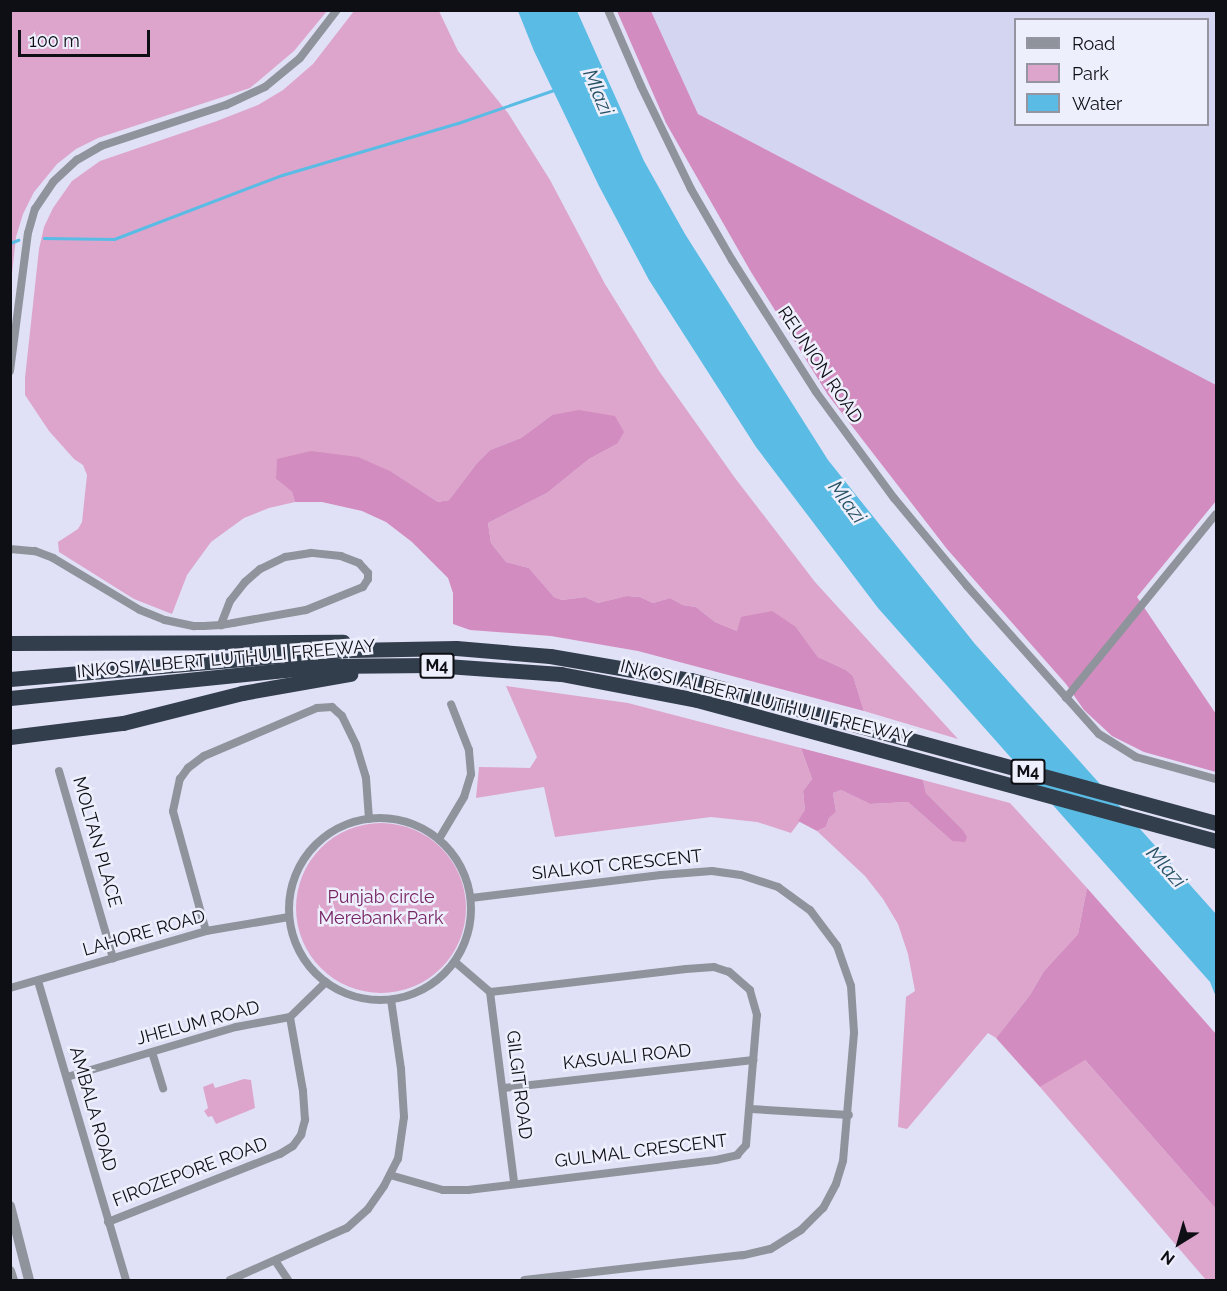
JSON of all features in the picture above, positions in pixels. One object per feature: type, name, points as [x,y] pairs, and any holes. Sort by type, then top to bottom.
[{"type":"highway","points":[[10,643],[302,640],[456,648]]},
{"type":"highway","name":"INKOSI ALBERT LUTHULI FREEWAY","points":[[12,679],[350,650],[456,648],[550,656],[691,680],[1216,823]]},
{"type":"highway","points":[[10,737],[123,723],[242,693],[397,665]]},
{"type":"highway","name":"INKOSI ALBERT LUTHULI FREEWAY","points":[[14,698],[313,667],[397,665],[515,670],[619,683],[697,700],[1216,841]]},
{"type":"street","points":[[10,371],[28,232],[35,209],[53,182],[77,160],[101,146],[226,105],[265,87],[300,58],[337,10]]},
{"type":"street","name":"REUNION ROAD","points":[[608,10],[641,86],[691,189],[785,346],[854,445],[919,530],[1099,734],[1136,757],[1216,778]]},
{"type":"street","points":[[1066,698],[1216,514]]},
{"type":"street","points":[[10,549],[35,551],[57,559],[131,605],[157,617],[194,626],[221,625],[296,613],[363,587],[369,579],[368,573],[356,561],[327,553],[303,553],[277,560],[256,572],[240,588],[226,608],[221,625]]},
{"type":"street","points":[[439,839],[464,797],[471,774],[469,750],[451,704]]},
{"type":"street","points":[[206,931],[173,811],[180,779],[188,768],[204,756],[317,708],[332,707],[340,712],[356,746],[366,778],[369,819]]},
{"type":"street","name":"MOLTAN PLACE","points":[[59,771],[112,958]]},
{"type":"street","points":[[369,819],[393,819],[410,823],[439,839],[460,866],[471,898],[470,926],[455,962],[426,988],[391,1000],[350,995],[326,982],[315,973],[299,951],[289,917],[293,882],[311,849],[340,827],[369,819]]},
{"type":"street","name":"SIALKOT CRESCENT","points":[[471,898],[662,874],[712,871],[760,880],[787,891],[810,910],[827,930],[842,955],[851,986],[854,1033],[849,1115],[843,1161],[832,1192],[811,1221],[781,1243],[743,1255],[524,1281]]},
{"type":"street","name":"LAHORE ROAD","points":[[10,988],[206,931],[289,917]]},
{"type":"street","points":[[455,962],[490,992]]},
{"type":"street","name":"GULMAL CRESCENT","points":[[390,1175],[443,1190],[468,1190],[737,1155],[746,1145],[751,1109],[757,1015],[753,996],[739,978],[722,969],[686,969],[490,992]]},
{"type":"street","name":"AMBALA ROAD","points":[[38,981],[126,1281]]},
{"type":"street","points":[[290,1017],[326,982]]},
{"type":"street","name":"GILGIT ROAD","points":[[490,992],[504,1088],[514,1183]]},
{"type":"street","points":[[230,1281],[347,1228],[368,1209],[390,1175],[400,1150],[404,1117],[402,1079],[391,1000]]},
{"type":"street","name":"JHELUM ROAD","points":[[67,1077],[236,1027],[290,1017]]},
{"type":"street","name":"FIROZEPORE ROAD","points":[[108,1222],[280,1155],[293,1146],[301,1135],[305,1120],[303,1090],[290,1017]]},
{"type":"street","points":[[152,1052],[163,1088]]},
{"type":"street","name":"KASUALI ROAD","points":[[504,1088],[753,1060]]},
{"type":"street","points":[[751,1109],[849,1115]]},
{"type":"street","points":[[10,1206],[29,1281]]},
{"type":"street","points":[[276,1262],[288,1281]]},
{"type":"street","points":[[10,1270],[13,1281]]},
{"type":"shaded area","points":[[617,11],[651,11],[698,114],[1216,385],[1216,501],[1137,597],[1216,714],[1216,772],[1144,752],[1112,736],[1084,710],[1066,684],[947,549],[828,395],[751,272],[666,123]]},
{"type":"shaded area","points":[[651,11],[1216,11],[1216,385],[698,114]]},
{"type":"shaded area","points":[[579,410],[615,416],[624,432],[617,444],[589,459],[547,493],[488,523],[491,543],[506,562],[529,568],[554,597],[562,600],[585,597],[598,603],[627,596],[640,597],[653,603],[670,598],[683,605],[696,607],[715,622],[737,631],[741,617],[772,611],[796,627],[818,657],[846,670],[853,676],[864,711],[638,651],[551,636],[470,630],[453,624],[453,593],[448,578],[412,542],[386,522],[362,511],[322,502],[295,502],[292,492],[276,479],[277,459],[311,451],[358,457],[392,472],[438,502],[449,500],[477,463],[490,450],[521,438],[552,415]]},
{"type":"shaded area","points":[[801,748],[923,780],[926,793],[962,829],[967,837],[965,842],[952,841],[908,802],[870,804],[841,790],[833,793],[836,812],[829,818],[826,827],[817,831],[798,821],[805,810],[803,791],[812,779]]},
{"type":"shaded area","points":[[1087,888],[1216,1034],[1216,1209],[1085,1060],[1040,1087],[996,1038],[1030,995],[1044,971],[1078,934]]},
{"type":"green space","points":[[10,11],[327,11],[294,51],[250,88],[98,138],[76,149],[57,164],[34,192],[23,214],[16,237],[11,283]]},
{"type":"green space","points":[[354,11],[439,11],[458,51],[508,113],[550,180],[605,284],[659,371],[735,478],[815,582],[958,739],[864,711],[853,676],[846,670],[818,657],[796,627],[737,631],[715,622],[696,607],[683,605],[670,598],[653,603],[640,597],[628,596],[598,603],[585,597],[562,600],[554,597],[529,568],[506,562],[491,543],[488,523],[547,493],[589,459],[617,444],[552,415],[521,438],[490,450],[477,463],[449,500],[438,502],[392,472],[276,479],[292,492],[295,502],[269,508],[244,518],[211,542],[187,575],[172,614],[134,599],[59,552],[58,542],[78,529],[82,522],[87,475],[83,465],[74,459],[49,431],[25,395],[39,249],[44,227],[53,208],[72,181],[100,161],[217,121],[258,105],[283,90],[313,64]]},
{"type":"green space","points":[[506,686],[628,703],[801,748],[812,779],[803,791],[805,810],[803,817],[791,833],[757,822],[711,817],[555,837],[544,787],[476,798],[479,767],[530,768],[537,757]]},
{"type":"green space","points":[[923,780],[1010,803],[1087,888],[1078,934],[1044,971],[1030,995],[996,1038],[988,1033],[907,1129],[898,1127],[906,997],[915,991],[908,954],[898,924],[883,899],[865,876],[817,831],[826,827],[829,818],[836,812],[833,793],[841,790],[870,804],[908,802],[952,841],[962,829],[926,793]]},
{"type":"green space","name":"Punjab circle Merebank Park","points":[[381,823],[398,824],[414,829],[441,848],[460,875],[465,891],[465,925],[460,941],[441,968],[414,987],[398,992],[381,993],[364,992],[348,987],[321,968],[302,941],[297,925],[296,908],[297,891],[302,875],[321,848],[348,829],[364,824]]},
{"type":"green space","points":[[1084,1059],[1216,1209],[1216,1280],[1206,1280],[1040,1087]]},
{"type":"green space","points":[[244,1079],[251,1080],[255,1108],[216,1124],[212,1116],[208,1117],[204,1111],[208,1108],[203,1087],[213,1083],[215,1088]]},
{"type":"water","name":"Mlazi","points":[[518,11],[577,11],[644,161],[685,234],[828,460],[975,644],[1216,914],[1216,997],[1210,982],[878,608],[756,447],[649,280],[599,186],[534,51]]},
{"type":"waterway","points":[[44,238],[114,239],[282,175],[458,123],[554,90]]},
{"type":"waterway","points":[[10,243],[18,240]]}]
